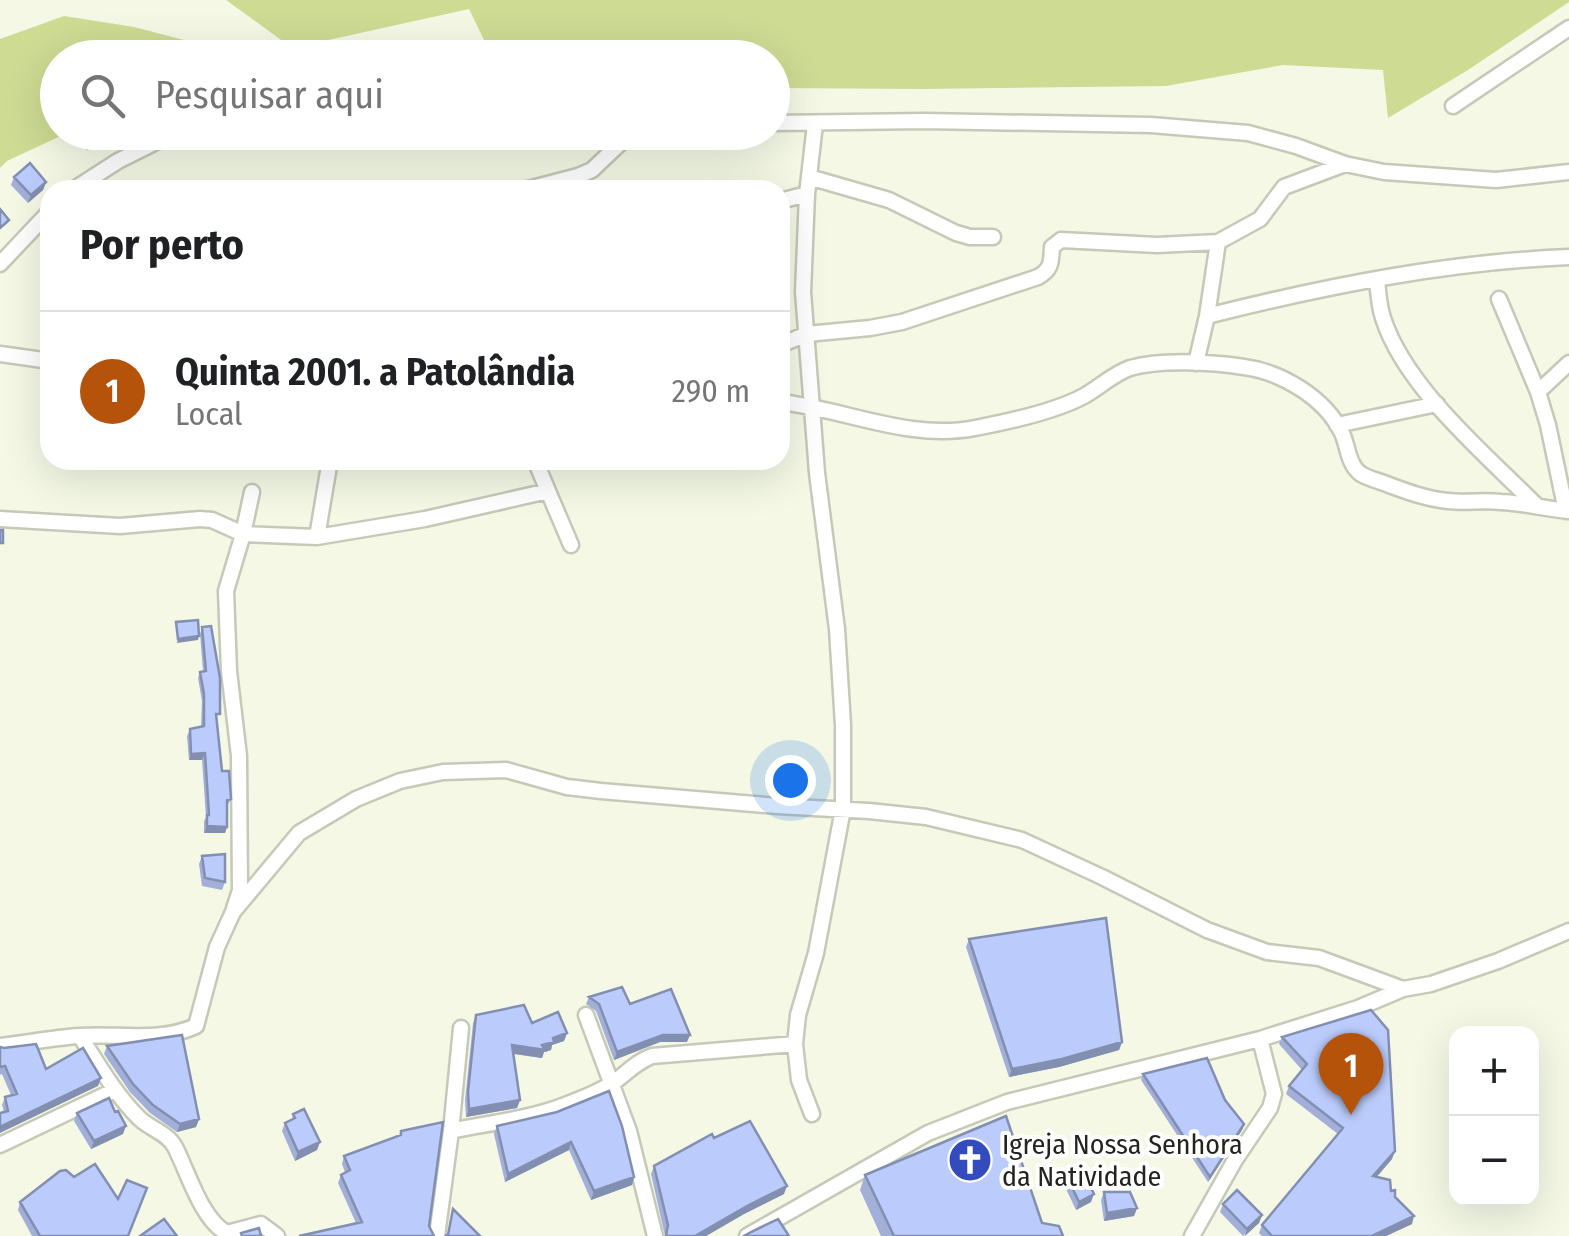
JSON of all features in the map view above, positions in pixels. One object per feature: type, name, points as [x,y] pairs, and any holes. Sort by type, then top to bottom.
[{"type":"street","points":[[1453,106],[1569,28]]},
{"type":"street","points":[[790,123],[925,121],[1190,128],[1248,132],[1344,164],[1411,175],[1496,180],[1569,172]]},
{"type":"street","points":[[812,1114],[800,1080],[795,1044],[842,809],[837,629],[818,472],[803,292],[815,124]]},
{"type":"street","points":[[89,180],[140,150]]},
{"type":"street","points":[[563,180],[592,170],[613,150]]},
{"type":"street","points":[[790,341],[807,334],[902,322],[1038,277],[1051,266],[1052,247],[1061,240],[1157,245],[1218,242],[1260,219],[1284,188],[1344,164]]},
{"type":"street","points":[[809,177],[890,200],[956,233],[993,237]]},
{"type":"street","points":[[790,199],[807,194]]},
{"type":"street","points":[[0,264],[40,222]]},
{"type":"street","points":[[1196,363],[1208,316],[1218,242]]},
{"type":"street","points":[[1208,316],[1289,296],[1478,262],[1569,258]]},
{"type":"street","points":[[1377,280],[1379,305],[1394,346],[1414,378],[1536,506]]},
{"type":"street","points":[[790,403],[902,428],[972,429],[1060,406],[1134,367],[1196,363],[1258,369],[1312,397],[1341,432],[1352,466],[1362,474],[1417,495],[1446,501],[1498,501],[1568,511],[1538,392],[1499,299]]},
{"type":"street","points":[[0,354],[40,360]]},
{"type":"street","points":[[1538,392],[1569,363]]},
{"type":"street","points":[[1336,426],[1437,404]]},
{"type":"street","points":[[317,536],[328,470]]},
{"type":"street","points":[[539,470],[571,546]]},
{"type":"street","points":[[0,519],[120,526],[200,518],[244,534],[317,536],[425,520],[548,491]]},
{"type":"street","points":[[0,1046],[80,1036],[158,1036],[196,1026],[217,947],[240,890],[239,756],[228,671],[226,591],[252,492]]},
{"type":"street","points":[[233,912],[299,833],[356,799],[400,781],[442,772],[506,770],[567,787],[601,791],[926,817],[1022,840],[1206,930],[1267,952],[1319,958],[1403,989]]},
{"type":"street","points":[[747,1236],[928,1134],[1007,1102],[1260,1039],[1498,961],[1569,931]]},
{"type":"street","points":[[586,1015],[628,1130],[655,1236]]},
{"type":"street","points":[[437,1236],[461,1028]]},
{"type":"street","points":[[80,1036],[114,1090],[140,1120],[174,1144],[213,1223],[227,1233],[261,1224],[277,1236]]},
{"type":"street","points":[[1200,1232],[1235,1160],[1270,1108],[1274,1094],[1260,1039]]},
{"type":"street","points":[[451,1131],[530,1117],[565,1105],[612,1084],[639,1061],[652,1056],[795,1044]]},
{"type":"street","points":[[0,1145],[114,1090]]},
{"type":"green space","points":[[226,0],[1569,0],[1468,70],[1388,118],[1383,70],[1283,65],[1166,86],[790,88],[790,40],[484,40],[469,9],[328,40],[281,40]]},
{"type":"green space","points":[[64,16],[184,40],[40,40],[40,146],[0,168],[0,39]]},
{"type":"building","points":[[30,163],[44,180],[40,180],[40,187],[31,195],[14,177]]},
{"type":"building","points":[[0,209],[9,220],[0,228]]},
{"type":"building","points":[[198,620],[199,636],[178,639],[176,622]]},
{"type":"building","points":[[211,626],[220,678],[220,714],[216,714],[222,771],[229,771],[227,827],[207,826],[205,753],[191,754],[190,729],[204,726],[200,672],[206,671],[202,627]]},
{"type":"building","points":[[225,854],[225,882],[205,878],[202,856]]},
{"type":"building","points":[[1106,918],[1122,1042],[1012,1069],[969,939]]},
{"type":"building","points":[[622,987],[630,1004],[671,989],[690,1035],[663,1035],[617,1052],[599,1004],[589,997]]},
{"type":"building","points":[[524,1005],[532,1023],[558,1012],[567,1033],[542,1045],[545,1050],[512,1045],[520,1100],[469,1109],[476,1015]]},
{"type":"building","points":[[1371,1010],[1388,1030],[1395,1151],[1373,1176],[1390,1180],[1395,1197],[1414,1216],[1372,1236],[1272,1236],[1262,1225],[1343,1128],[1289,1086],[1307,1064],[1282,1037]]},
{"type":"building","points":[[182,1035],[199,1119],[180,1124],[153,1105],[133,1084],[107,1046]]},
{"type":"building","points":[[36,1044],[46,1069],[83,1048],[101,1078],[0,1127],[0,1113],[8,1111],[5,1097],[17,1094],[5,1066],[0,1067],[0,1047]]},
{"type":"building","points":[[1207,1058],[1225,1100],[1244,1124],[1210,1177],[1143,1074]]},
{"type":"building","points":[[609,1091],[634,1177],[594,1191],[571,1142],[508,1174],[497,1126],[557,1112]]},
{"type":"building","points":[[109,1098],[126,1126],[94,1141],[77,1113]]},
{"type":"building","points":[[304,1109],[320,1142],[298,1152],[285,1123]]},
{"type":"building","name":"Igreja Nossa Senhora da Natividade","points":[[1006,1116],[1042,1223],[1059,1226],[1063,1236],[894,1236],[865,1175]]},
{"type":"building","points":[[750,1121],[787,1186],[695,1236],[666,1236],[668,1225],[654,1166],[712,1134],[714,1138]]},
{"type":"building","points":[[443,1122],[429,1226],[434,1236],[299,1236],[362,1222],[341,1175],[350,1170],[344,1156],[401,1135],[401,1131]]},
{"type":"building","points":[[95,1164],[118,1199],[127,1180],[147,1188],[128,1236],[40,1236],[20,1202],[60,1171],[66,1170],[74,1177]]},
{"type":"building","points":[[1084,1174],[1094,1194],[1079,1202],[1069,1181]]},
{"type":"building","points":[[1237,1190],[1262,1215],[1247,1229],[1223,1204]]},
{"type":"building","points":[[1104,1192],[1130,1192],[1137,1208],[1107,1213]]},
{"type":"building","points":[[453,1209],[480,1236],[445,1236]]},
{"type":"building","points":[[164,1219],[177,1236],[140,1236]]},
{"type":"building","points":[[778,1219],[789,1236],[744,1236],[751,1232]]},
{"type":"building","points":[[259,1228],[261,1236],[242,1236],[241,1233]]},
{"type":"place","name":"Quinta 2001. a Patolândia","points":[[1351,1115]]},
{"type":"place","name":"Igreja Nossa Senhora da Natividade","points":[[970,1160]]}]
